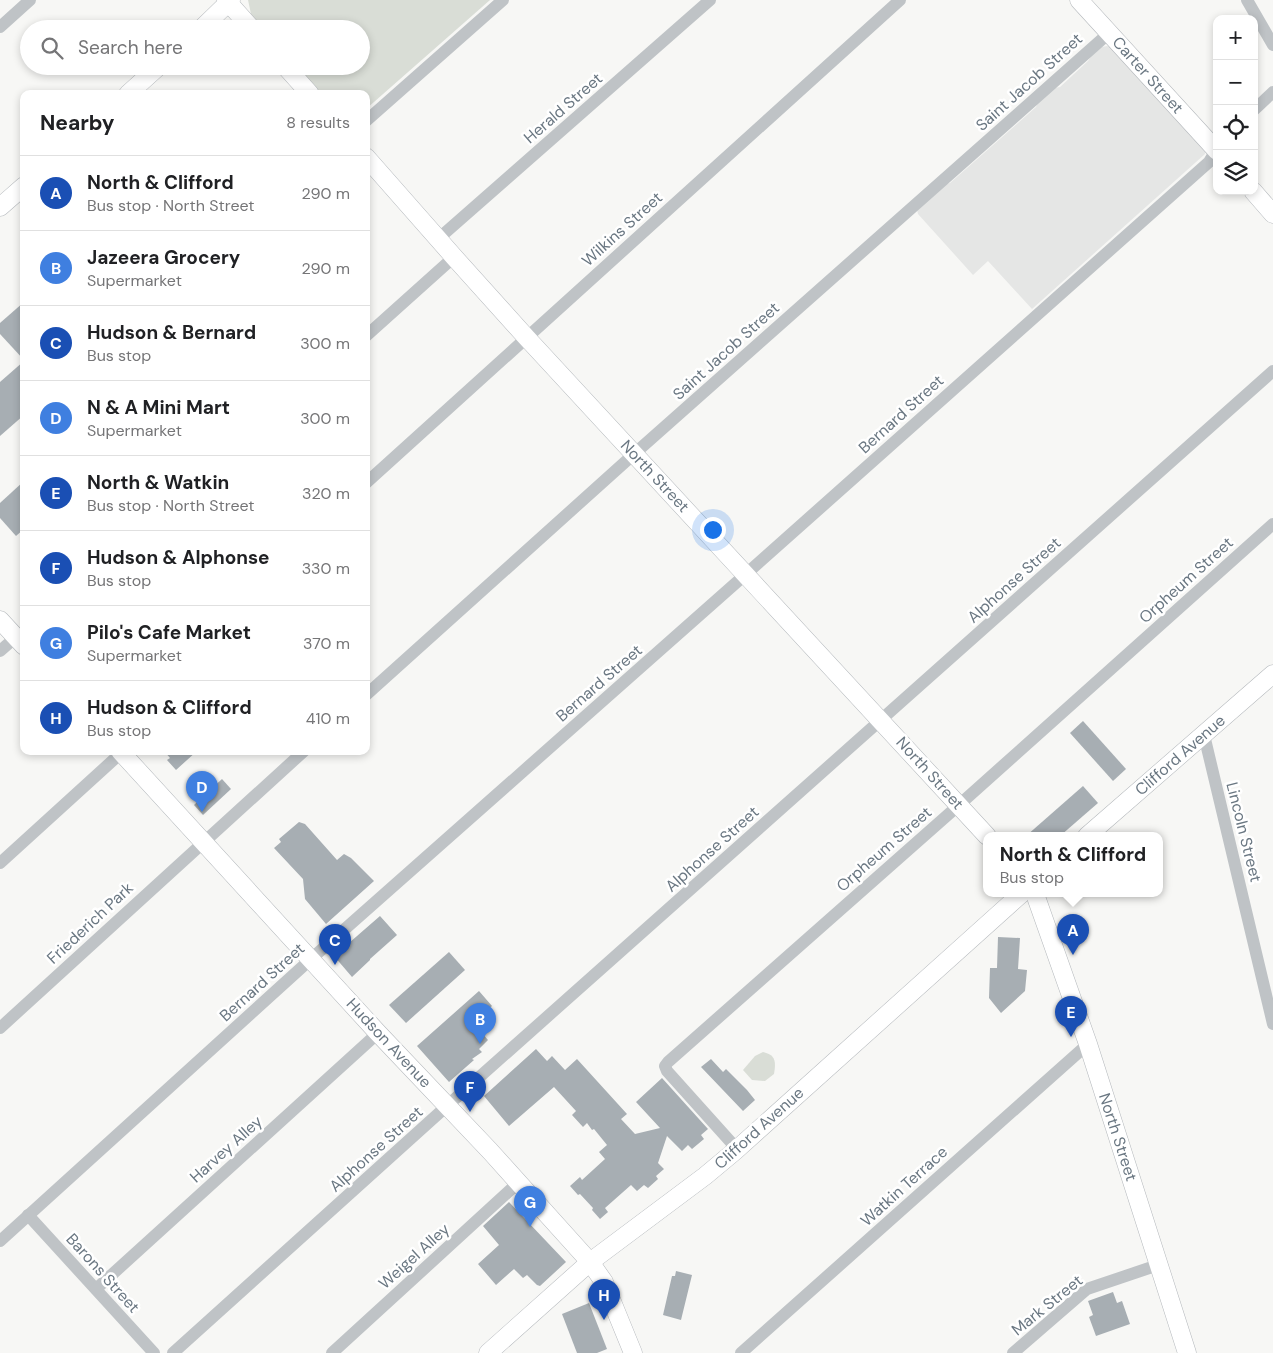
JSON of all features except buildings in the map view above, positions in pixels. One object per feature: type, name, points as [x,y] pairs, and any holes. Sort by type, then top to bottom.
[{"type":"main road","name":"Carter Street","points":[[1079,0],[1213,147]]},
{"type":"main road","points":[[210,20],[229,1],[245,20]]},
{"type":"main road","points":[[132,90],[149,75]]},
{"type":"main road","points":[[293,75],[306,90]]},
{"type":"main road","name":"North Street","points":[[370,162],[526,337],[983,832]]},
{"type":"main road","points":[[0,207],[20,190]]},
{"type":"main road","points":[[1256,195],[1273,214]]},
{"type":"main road","points":[[0,620],[20,641]]},
{"type":"main road","name":"Clifford Avenue","points":[[1092,832],[1273,674]]},
{"type":"main road","name":"Hudson Avenue","points":[[123,755],[519,1182],[590,1262],[604,1282],[633,1353]]},
{"type":"main road","name":"Clifford Avenue","points":[[488,1353],[590,1262],[705,1176],[737,1149],[1019,897]]},
{"type":"main road","name":"North Street","points":[[1036,897],[1088,1044],[1187,1353]]},
{"type":"street","points":[[0,26],[30,0]]},
{"type":"street","points":[[370,117],[503,0]]},
{"type":"street","name":"Herald Street","points":[[438,239],[710,0]]},
{"type":"street","name":"Wilkins Street","points":[[370,480],[900,0]]},
{"type":"street","points":[[1246,0],[1273,45]]},
{"type":"street","name":"Saint Jacob Street","points":[[370,691],[634,454],[1109,33]]},
{"type":"street","points":[[1258,106],[1273,92]]},
{"type":"street","name":"Bernard Street","points":[[0,1241],[311,959],[1209,162],[1213,155]]},
{"type":"street","points":[[370,332],[454,257]]},
{"type":"street","name":"Alphonse Street","points":[[173,1353],[448,1105],[1273,371]]},
{"type":"street","name":"Orpheum Street","points":[[737,1149],[667,1071],[665,1066],[668,1062],[1273,524]]},
{"type":"street","points":[[0,651],[20,642]]},
{"type":"street","name":"Lincoln Street","points":[[1204,735],[1273,1024]]},
{"type":"street","points":[[0,863],[117,755]]},
{"type":"street","points":[[203,842],[300,755]]},
{"type":"street","name":"Friederich Park","points":[[0,1028],[203,842]]},
{"type":"street","name":"Harvey Alley","points":[[96,1289],[378,1032]]},
{"type":"street","name":"Watkin Terrace","points":[[740,1353],[1088,1044]]},
{"type":"street","name":"Weigel Alley","points":[[332,1353],[519,1182]]},
{"type":"street","name":"Barons Street","points":[[28,1215],[154,1353]]},
{"type":"street","name":"Mark Street","points":[[1014,1353],[1087,1290],[1158,1265]]},
{"type":"shaded area","points":[[248,0],[490,0],[370,105],[370,90],[317,90],[304,75],[370,75],[370,20],[256,20],[251,14]]},
{"type":"shaded area","points":[[1107,46],[1205,150],[1205,154],[1032,309],[988,261],[973,275],[918,214],[917,210],[1036,107],[1038,102],[1054,88],[1060,87],[1091,56],[1102,47]]},
{"type":"shaded area","points":[[763,1052],[773,1057],[774,1074],[765,1081],[752,1080],[743,1070],[755,1056]]},
{"type":"place","name":"N & A Mini Mart","points":[[202,812]]},
{"type":"place","name":"North & Clifford","points":[[1073,955]]},
{"type":"place","name":"Hudson & Bernard","points":[[335,965]]},
{"type":"place","name":"North & Watkin","points":[[1071,1037]]},
{"type":"place","name":"Jazeera Grocery","points":[[480,1044]]},
{"type":"place","name":"Hudson & Alphonse","points":[[470,1112]]},
{"type":"place","name":"Pilo's Cafe Market","points":[[530,1227]]},
{"type":"place","name":"Hudson & Clifford","points":[[604,1320]]}]
